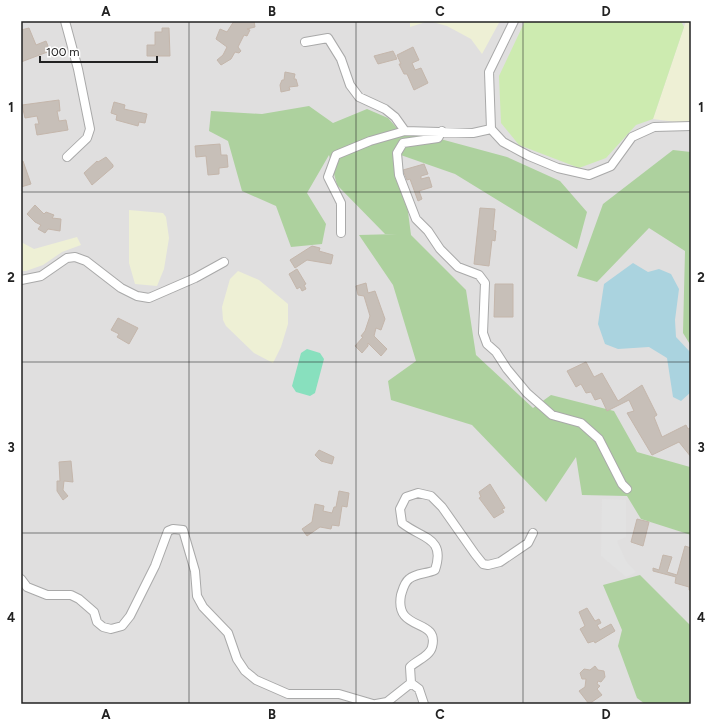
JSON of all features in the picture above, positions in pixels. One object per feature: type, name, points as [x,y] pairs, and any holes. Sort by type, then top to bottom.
[{"type":"street","points":[[65,21],[78,69],[90,129],[88,138],[67,157]]},
{"type":"street","points":[[514,21],[490,72],[491,129],[503,142],[529,156],[558,168],[589,175],[610,166],[632,137],[654,127],[691,126]]},
{"type":"street","points":[[305,42],[328,38],[341,59],[350,85],[358,97],[385,109],[395,116],[405,131]]},
{"type":"street","points":[[341,233],[341,203],[328,177],[336,155],[370,141],[405,131],[473,133],[491,129]]},
{"type":"street","points":[[442,132],[438,138],[403,143],[397,153],[399,175],[416,219],[428,231],[440,249],[458,267],[479,275],[485,283],[483,333],[488,344],[496,352],[507,369],[527,393],[552,415],[581,423],[599,439],[622,484],[627,489]]},
{"type":"street","points":[[21,280],[41,276],[67,258],[75,257],[86,261],[121,288],[136,296],[150,298],[195,278],[224,262]]},
{"type":"street","points":[[411,684],[410,667],[416,661],[428,654],[432,647],[432,635],[426,627],[408,620],[402,615],[400,602],[403,587],[410,578],[435,570],[439,557],[436,546],[428,538],[410,530],[402,523],[400,509],[406,497],[418,493],[431,496],[442,507],[483,564],[488,565],[500,562],[528,543],[533,533]]},
{"type":"street","points":[[21,579],[27,587],[47,595],[71,595],[80,599],[94,612],[97,622],[103,627],[111,629],[122,626],[130,616],[154,566],[168,531],[173,528],[183,530],[195,571],[197,596],[203,607],[228,633],[237,659],[245,671],[256,680],[288,694],[339,694],[374,704],[387,702],[405,686],[411,684]]},
{"type":"street","points":[[411,684],[419,689],[424,704]]},
{"type":"shaded area","points":[[21,21],[691,21],[691,704],[21,704]]},
{"type":"shaded area","points":[[602,499],[626,500],[626,537],[617,541],[626,561],[636,572],[626,577],[601,556]]},
{"type":"green space","points":[[410,21],[429,21],[410,27]]},
{"type":"green space","points":[[429,21],[500,21],[482,54],[471,39],[447,26]]},
{"type":"green space","points":[[525,21],[681,21],[684,27],[653,119],[636,125],[606,158],[579,168],[519,145],[501,123],[499,76]]},
{"type":"green space","points":[[686,21],[691,21],[691,124],[653,119]]},
{"type":"green space","points":[[309,106],[333,123],[367,109],[388,118],[396,127],[507,157],[560,181],[587,212],[577,249],[455,174],[395,153],[407,204],[411,235],[466,290],[476,355],[533,408],[551,395],[614,411],[637,452],[690,467],[691,535],[641,519],[627,496],[582,495],[576,457],[546,502],[472,425],[391,400],[388,381],[416,361],[393,285],[359,235],[397,234],[385,234],[337,185],[329,155],[307,193],[326,224],[322,244],[291,247],[276,206],[242,191],[228,141],[209,131],[211,111],[262,114]]},
{"type":"green space","points":[[673,150],[691,152],[691,346],[683,333],[685,251],[649,228],[597,282],[577,276],[603,204]]},
{"type":"green space","points":[[129,210],[163,213],[166,217],[169,238],[164,269],[157,286],[135,284],[129,263]]},
{"type":"green space","points":[[77,237],[81,245],[62,252],[43,265],[26,271],[21,271],[21,242],[34,249]]},
{"type":"green space","points":[[238,271],[259,280],[288,304],[288,324],[281,347],[273,363],[254,353],[226,326],[223,320],[222,307],[230,279]]},
{"type":"green space","points":[[307,349],[320,353],[324,359],[315,393],[310,396],[296,392],[292,386],[301,353]]},
{"type":"green space","points":[[640,575],[691,626],[691,704],[645,704],[637,698],[618,646],[622,630],[603,585]]},
{"type":"water","points":[[633,263],[648,272],[659,269],[671,274],[679,289],[675,320],[676,337],[691,353],[691,392],[681,401],[673,397],[667,358],[649,347],[618,349],[605,344],[598,324],[604,284]]},
{"type":"building","points":[[234,21],[254,21],[255,27],[247,29],[250,30],[247,36],[244,35],[238,47],[241,51],[239,53],[235,52],[231,59],[221,65],[217,60],[223,55],[227,47],[216,39],[220,29],[227,32]]},
{"type":"building","points":[[29,28],[36,45],[46,41],[50,51],[21,62],[21,30]]},
{"type":"building","points":[[162,28],[169,28],[170,56],[147,56],[147,45],[155,45],[155,32],[162,32]]},
{"type":"building","points":[[413,47],[419,60],[412,63],[415,70],[421,68],[428,83],[414,90],[407,74],[404,74],[399,64],[401,64],[397,55]]},
{"type":"building","points":[[393,51],[397,59],[378,64],[374,56]]},
{"type":"building","points":[[285,72],[295,74],[294,79],[296,79],[298,86],[289,87],[290,90],[281,92],[280,85],[282,80],[284,80]]},
{"type":"building","points":[[59,100],[60,111],[57,111],[59,121],[66,120],[68,130],[37,135],[35,124],[39,124],[37,116],[25,118],[22,105]]},
{"type":"building","points":[[114,102],[125,105],[124,109],[147,114],[145,123],[139,122],[138,126],[116,120],[117,115],[111,113]]},
{"type":"building","points":[[220,144],[221,155],[227,155],[228,167],[219,168],[219,174],[208,175],[206,156],[196,157],[195,146]]},
{"type":"building","points":[[106,157],[113,167],[92,185],[84,173],[97,161],[98,162]]},
{"type":"building","points":[[21,161],[23,161],[31,184],[21,187]]},
{"type":"building","points":[[424,164],[428,174],[421,176],[421,179],[429,177],[432,187],[419,191],[422,199],[418,201],[410,179],[407,180],[403,170]]},
{"type":"building","points":[[35,205],[44,214],[46,212],[54,215],[52,218],[61,219],[60,231],[48,229],[45,233],[38,229],[41,225],[35,222],[27,214]]},
{"type":"building","points":[[480,208],[495,209],[493,230],[496,231],[495,241],[492,240],[489,266],[474,264]]},
{"type":"building","points":[[312,246],[320,248],[319,251],[333,255],[331,264],[307,260],[295,268],[290,260]]},
{"type":"building","points":[[297,269],[306,284],[304,285],[306,289],[302,291],[300,287],[297,289],[289,274]]},
{"type":"building","points":[[366,283],[368,293],[375,291],[385,319],[381,330],[376,328],[374,336],[387,349],[381,356],[368,343],[368,346],[362,353],[355,346],[363,337],[361,336],[365,331],[370,316],[364,296],[358,295],[356,286]]},
{"type":"building","points":[[495,284],[513,284],[513,317],[494,317]]},
{"type":"building","points":[[118,318],[138,328],[129,344],[117,337],[119,334],[111,330]]},
{"type":"building","points":[[586,362],[594,377],[602,373],[618,401],[642,385],[657,415],[654,417],[662,437],[686,425],[688,429],[691,427],[691,457],[679,442],[652,455],[627,413],[634,411],[629,400],[607,411],[601,398],[595,400],[591,392],[586,393],[581,384],[576,387],[567,371]]},
{"type":"building","points":[[319,450],[334,457],[332,464],[321,461],[315,455]]},
{"type":"building","points":[[71,461],[73,482],[64,481],[63,490],[68,496],[63,500],[57,491],[57,481],[60,481],[59,462]]},
{"type":"building","points":[[490,484],[505,508],[502,509],[504,512],[494,518],[479,498],[481,497],[479,492]]},
{"type":"building","points":[[339,491],[349,493],[347,507],[342,506],[339,526],[332,525],[331,529],[320,527],[307,536],[302,529],[312,522],[315,504],[324,506],[323,511],[332,513],[334,507],[336,507]]},
{"type":"building","points":[[637,519],[649,522],[643,546],[631,542]]},
{"type":"building","points":[[685,546],[691,548],[691,591],[689,590],[689,587],[675,583],[676,577],[653,571],[653,568],[659,570],[663,555],[672,557],[667,572],[677,575]]},
{"type":"building","points":[[587,608],[595,621],[599,619],[601,623],[597,625],[600,630],[611,624],[615,631],[595,643],[594,641],[588,643],[580,629],[585,626],[579,612]]},
{"type":"building","points":[[595,666],[598,670],[604,671],[605,677],[601,682],[598,681],[597,684],[600,686],[597,689],[602,695],[589,704],[579,691],[585,687],[586,679],[582,679],[580,673],[584,669],[590,670]]}]
